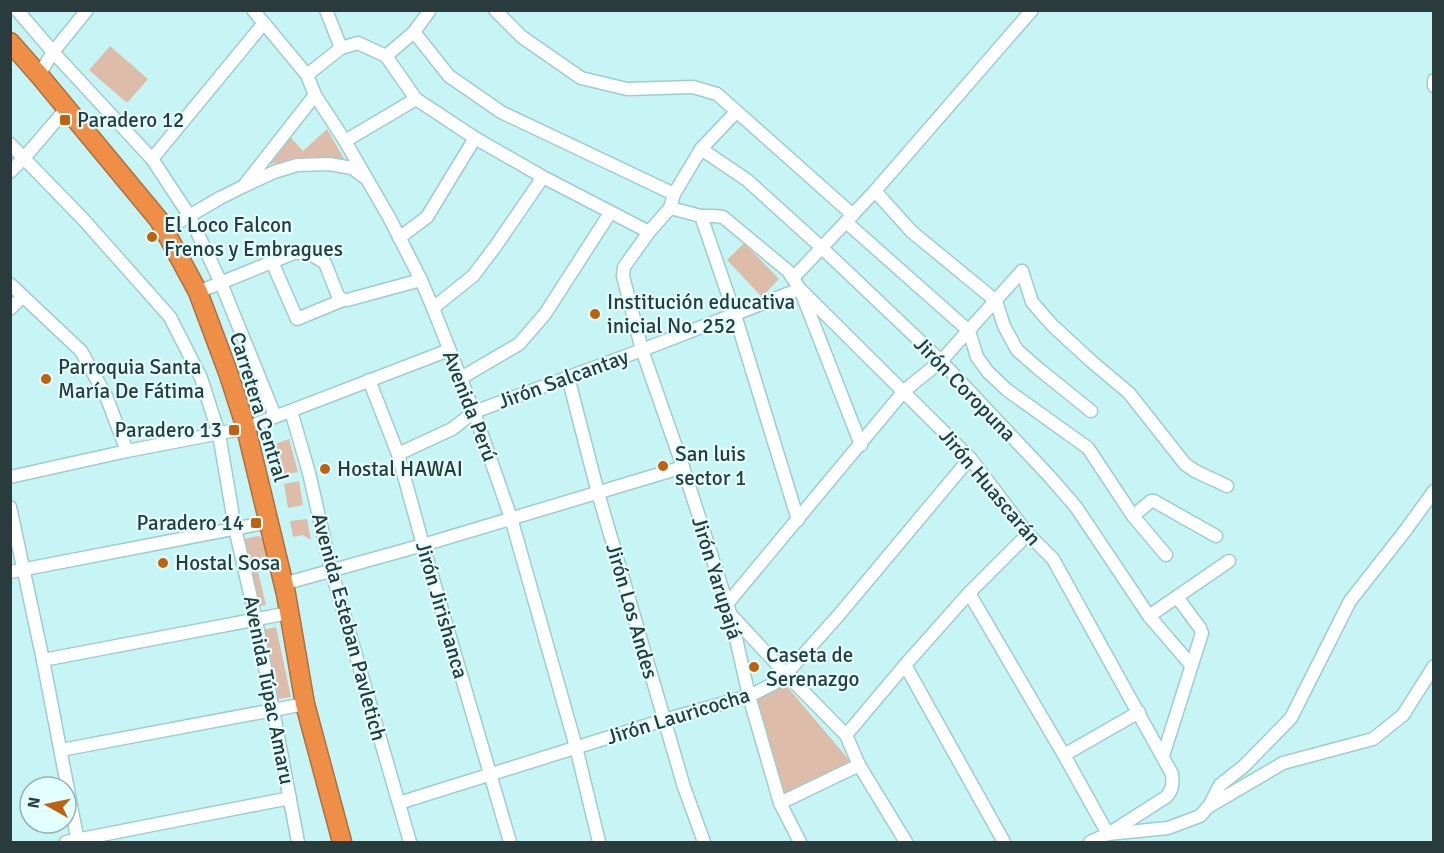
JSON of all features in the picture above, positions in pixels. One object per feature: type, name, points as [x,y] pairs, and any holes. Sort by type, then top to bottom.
[{"type":"highway","name":"Carretera Central","points":[[10,42],[159,220],[198,292],[230,375],[246,428],[283,584],[305,704],[342,843]]},
{"type":"street","points":[[17,10],[152,159],[189,215],[221,283],[275,416]]},
{"type":"street","points":[[39,75],[53,52],[87,10]]},
{"type":"street","name":"Avenida Perú","points":[[253,10],[307,75],[315,94],[390,219],[433,308],[474,412],[511,518],[576,747],[599,843]]},
{"type":"street","points":[[326,10],[341,48]]},
{"type":"street","points":[[386,56],[414,32],[430,10]]},
{"type":"street","points":[[495,10],[522,37],[581,78],[627,89],[693,87],[717,94],[969,331],[977,357],[988,372],[1007,390],[1088,448],[1133,516],[1166,555]]},
{"type":"street","points":[[793,278],[875,191],[1032,10]]},
{"type":"street","points":[[152,159],[264,23]]},
{"type":"street","points":[[414,32],[449,76],[501,112],[674,194]]},
{"type":"street","points":[[307,75],[341,48],[358,43],[386,56],[416,99],[475,138],[609,213],[649,232]]},
{"type":"street","points":[[1434,80],[1434,86]]},
{"type":"street","points":[[244,186],[315,94]]},
{"type":"street","points":[[345,141],[416,99]]},
{"type":"street","points":[[10,172],[66,109]]},
{"type":"street","name":"Jirón Yarupajá","points":[[736,112],[701,149],[674,194],[670,208],[649,232],[624,267],[623,276],[642,350],[729,610],[749,696],[780,803],[800,843]]},
{"type":"street","points":[[399,238],[427,217],[475,138]]},
{"type":"street","name":"Avenida Túpac Amaru","points":[[10,144],[83,219],[170,317],[201,378],[219,434],[235,528],[256,620],[298,843]]},
{"type":"street","name":"Jirón Coropuna","points":[[701,149],[747,180],[821,246],[941,362],[1076,507],[1149,616],[1191,664]]},
{"type":"street","points":[[165,230],[244,186],[274,172],[297,165],[329,164],[352,168],[366,178]]},
{"type":"street","points":[[433,308],[473,276],[543,177]]},
{"type":"street","points":[[875,191],[912,232],[996,301],[1004,326],[1017,350],[1091,411]]},
{"type":"street","name":"Jirón Huascarán","points":[[670,208],[701,216],[723,217],[788,271],[800,289],[970,458],[1028,534],[1053,560],[1172,774],[1170,793],[1166,797],[1108,834]]},
{"type":"street","points":[[461,378],[519,344],[545,314],[609,213]]},
{"type":"street","points":[[701,216],[735,315],[798,519]]},
{"type":"street","points":[[198,292],[294,254],[312,255],[325,263],[338,296],[343,300]]},
{"type":"street","points":[[272,262],[297,319],[343,300],[421,280]]},
{"type":"street","points":[[906,843],[859,765],[846,735],[786,674],[729,610],[798,519],[904,391],[941,362],[1022,271],[1032,302],[1052,325],[1129,393],[1185,464],[1227,486]]},
{"type":"street","points":[[10,284],[81,351],[106,396],[127,451]]},
{"type":"street","points":[[800,289],[861,445]]},
{"type":"street","name":"Jirón Salcantay","points":[[398,454],[452,429],[474,412],[800,289]]},
{"type":"street","points":[[10,309],[23,296]]},
{"type":"street","points":[[10,477],[246,428],[449,350]]},
{"type":"street","name":"Jirón Los Andes","points":[[568,377],[598,493],[664,720],[704,843]]},
{"type":"street","name":"Jirón Jirishanca","points":[[369,380],[398,454],[510,843]]},
{"type":"street","name":"Avenida Esteban Pavletich","points":[[291,411],[309,473],[331,569],[410,843]]},
{"type":"street","name":"Jirón Lauricocha","points":[[399,803],[664,720],[749,696],[773,684],[786,674],[838,616],[970,458]]},
{"type":"street","points":[[283,584],[683,467]]},
{"type":"street","points":[[1090,843],[1108,834],[1168,828],[1200,816],[1208,807],[1220,785],[1244,766],[1291,718],[1350,601],[1434,491]]},
{"type":"street","points":[[1133,516],[1154,501],[1216,536]]},
{"type":"street","points":[[10,507],[61,750],[74,842],[290,798]]},
{"type":"street","points":[[10,573],[269,522]]},
{"type":"street","points":[[846,735],[969,593],[1028,534]]},
{"type":"street","points":[[1149,616],[1229,561]]},
{"type":"street","points":[[969,593],[1064,754],[1108,834]]},
{"type":"street","points":[[1163,756],[1202,633],[1177,597]]},
{"type":"street","points":[[43,660],[289,613]]},
{"type":"street","points":[[905,665],[1004,843]]},
{"type":"street","points":[[1208,807],[1283,763],[1373,739],[1402,715],[1434,666]]},
{"type":"street","points":[[61,750],[305,704]]},
{"type":"street","points":[[1064,754],[1139,712]]},
{"type":"street","points":[[780,803],[859,765]]},
{"type":"shaded area","points":[[110,46],[148,79],[127,103],[89,70]]},
{"type":"shaded area","points":[[282,128],[303,151],[327,129],[347,164],[304,160],[260,165]]},
{"type":"shaded area","points":[[744,243],[779,279],[762,297],[727,260]]},
{"type":"shaded area","points":[[289,439],[298,472],[281,475],[275,444]]},
{"type":"shaded area","points":[[299,481],[303,505],[288,508],[284,484]]},
{"type":"shaded area","points":[[307,519],[311,540],[303,535],[293,537],[290,521]]},
{"type":"shaded area","points":[[258,536],[264,540],[268,556],[255,559],[266,605],[259,606],[244,539]]},
{"type":"shaded area","points":[[276,627],[291,697],[277,699],[262,630]]},
{"type":"shaded area","points":[[784,683],[850,761],[785,795],[756,701]]},
{"type":"place","name":"Paradero 12","points":[[65,120]]},
{"type":"place","name":"El Loco Falcon Frenos y Embragues","points":[[152,237]]},
{"type":"place","name":"Institución educativa inicial No. 252","points":[[595,314]]},
{"type":"place","name":"Parroquia Santa María De Fátima","points":[[46,379]]},
{"type":"place","name":"Paradero 13","points":[[234,430]]},
{"type":"place","name":"San luis sector 1","points":[[663,466]]},
{"type":"place","name":"Hostal HAWAI","points":[[325,469]]},
{"type":"place","name":"Paradero 14","points":[[256,523]]},
{"type":"place","name":"Hostal Sosa","points":[[163,563]]},
{"type":"place","name":"Caseta de Serenazgo","points":[[754,667]]}]
